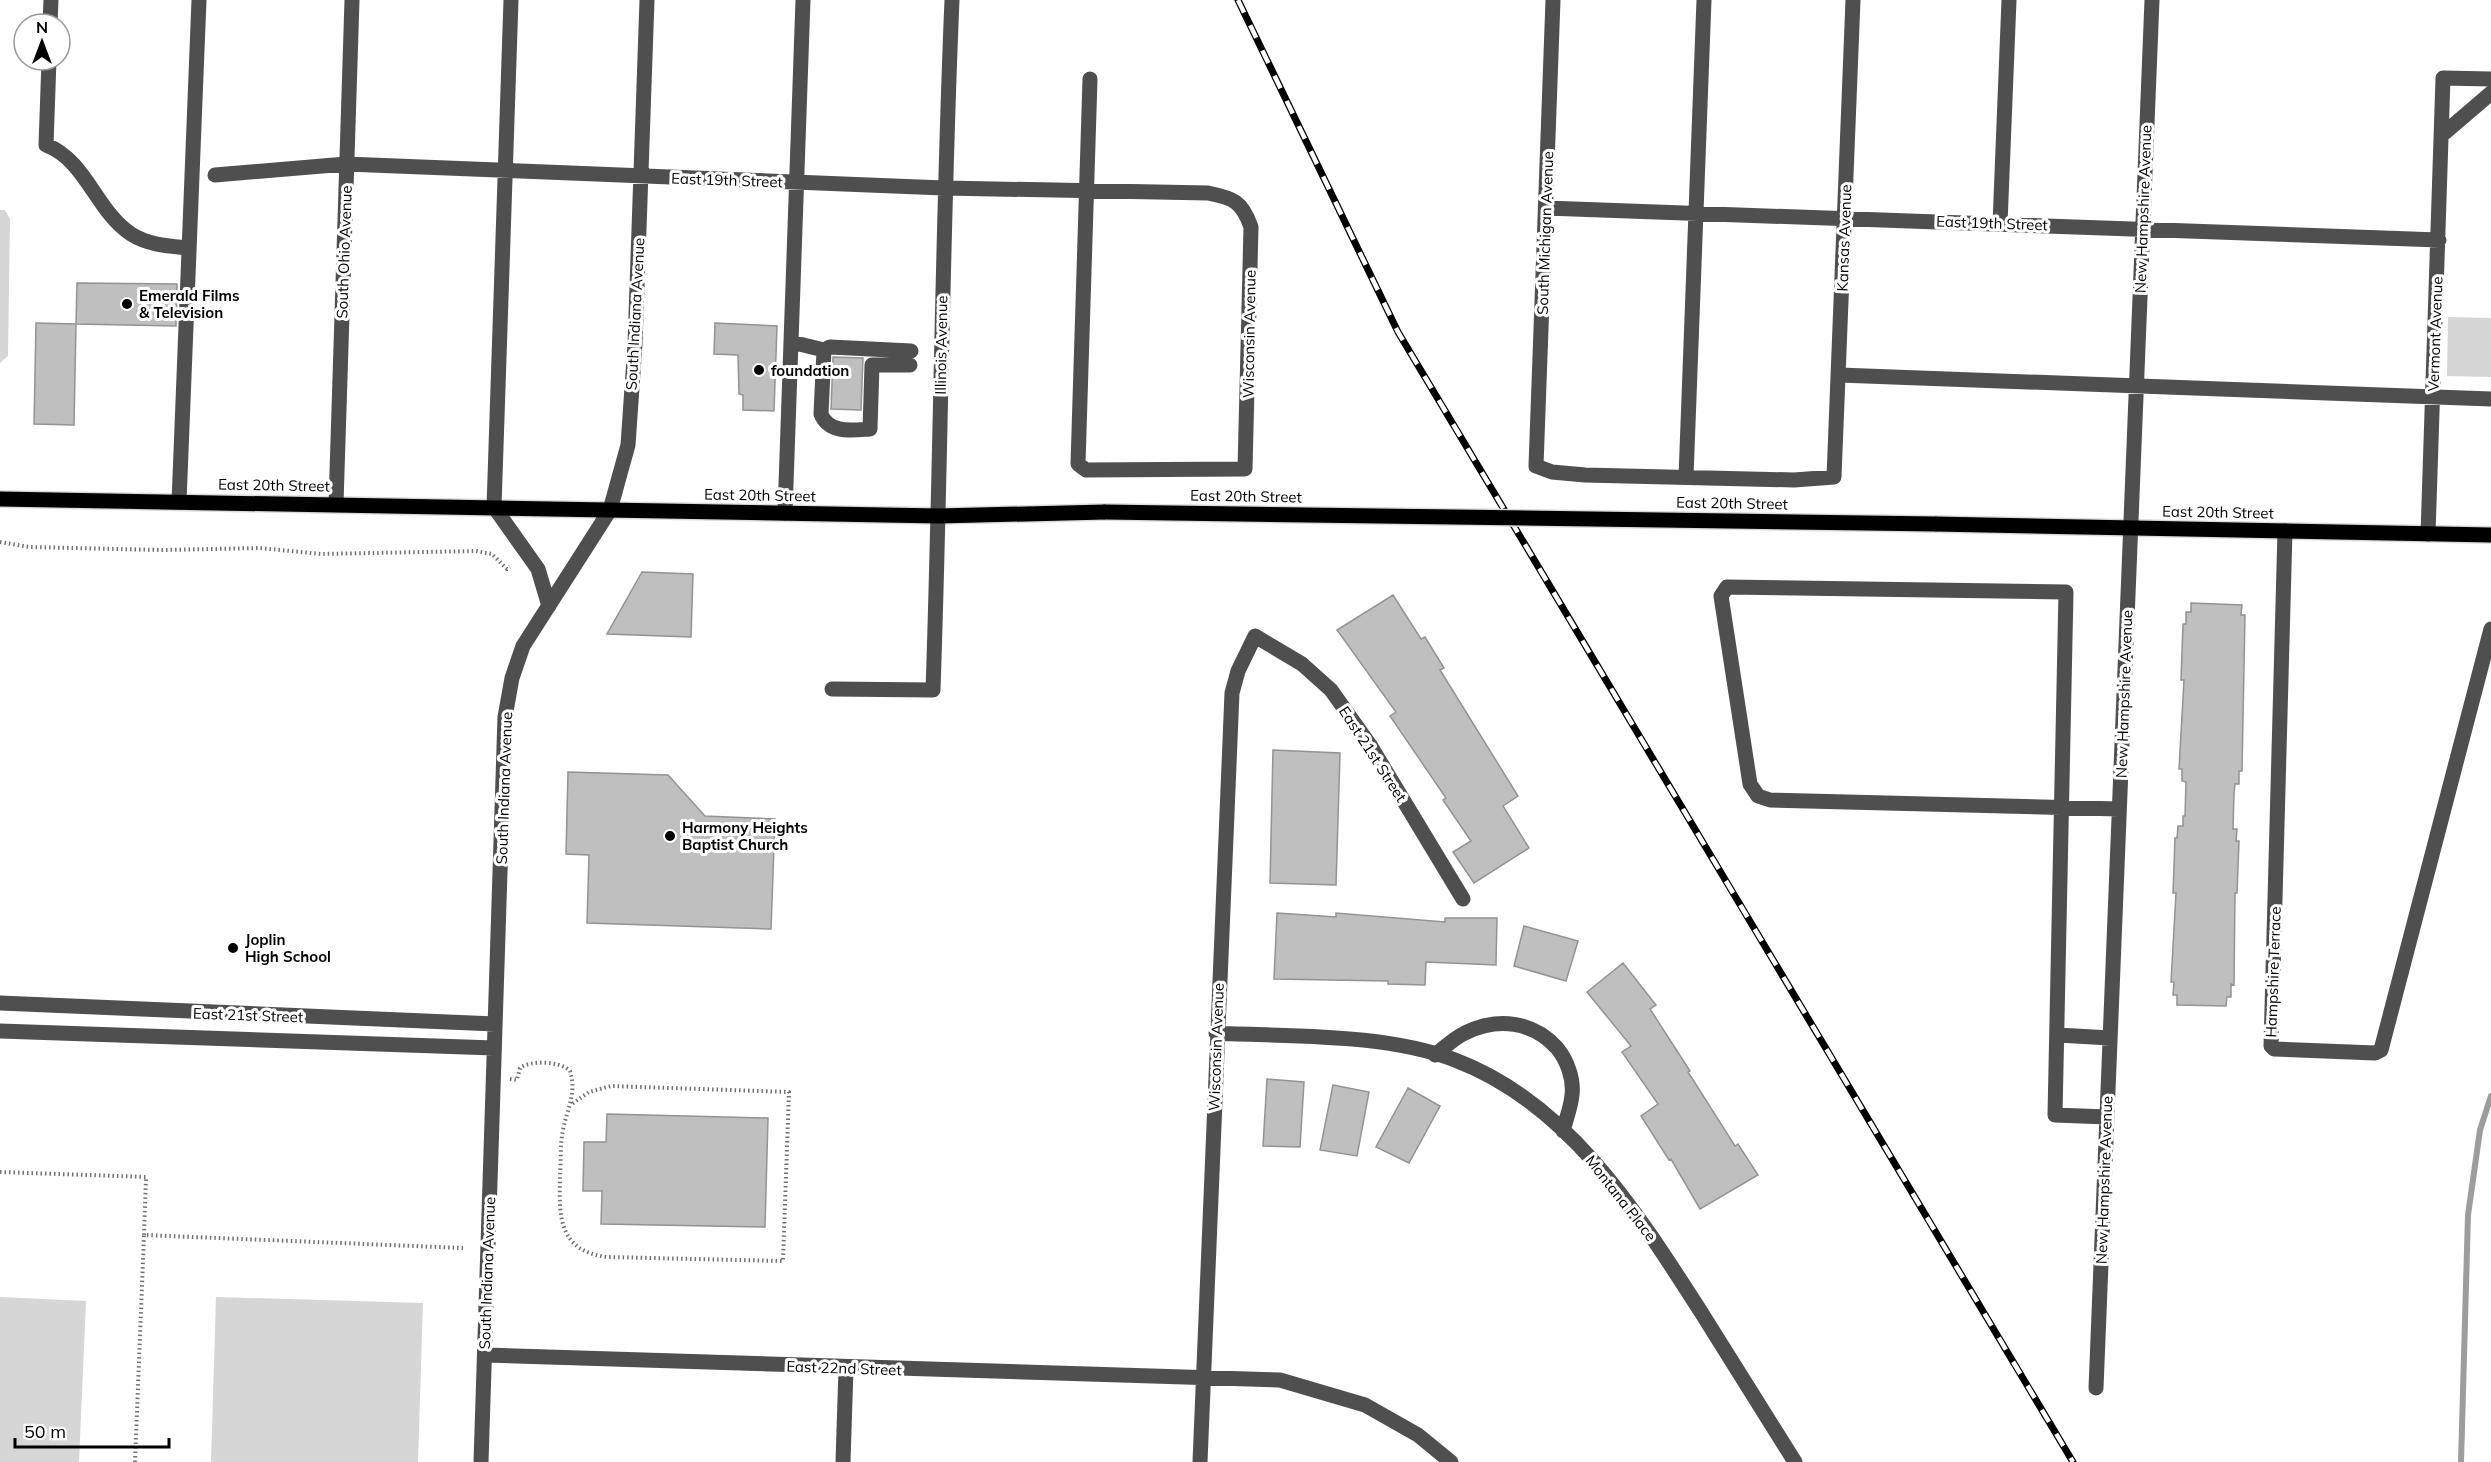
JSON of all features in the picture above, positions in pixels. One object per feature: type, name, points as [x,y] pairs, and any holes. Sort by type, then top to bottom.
[{"type":"main road","name":"East 20th Street","points":[[0,499],[939,516],[1105,512],[2491,535]]},
{"type":"street","points":[[179,502],[199,0]]},
{"type":"street","name":"South Ohio Avenue","points":[[336,504],[352,0]]},
{"type":"street","points":[[511,0],[494,507],[538,569],[549,606]]},
{"type":"street","name":"South Indiana Avenue","points":[[481,1462],[505,717],[512,678],[522,646],[610,510],[628,445],[634,369],[647,0]]},
{"type":"street","points":[[784,513],[802,0]]},
{"type":"street","name":"Illinois Avenue","points":[[832,689],[933,690],[939,516],[944,188],[952,0]]},
{"type":"street","name":"South Michigan Avenue","points":[[1553,0],[1536,466],[1552,472],[1585,475],[1686,477]]},
{"type":"street","points":[[1686,477],[1704,0]]},
{"type":"street","name":"Kansas Avenue","points":[[1686,477],[1794,480],[1834,477],[1853,0]]},
{"type":"street","points":[[2000,224],[2009,0]]},
{"type":"street","name":"New Hampshire Avenue","points":[[2096,1388],[2152,0]]},
{"type":"street","points":[[49,72],[46,145],[61,151],[72,162],[98,200],[130,233],[148,242],[189,248]]},
{"type":"street","name":"Vermont Avenue","points":[[2428,534],[2443,78],[2491,79]]},
{"type":"street","points":[[1086,191],[1090,79]]},
{"type":"street","points":[[2442,135],[2491,93]]},
{"type":"street","name":"East 19th Street","points":[[215,175],[346,164],[944,188],[1208,193],[1238,202]]},
{"type":"street","name":"Wisconsin Avenue","points":[[1086,191],[1078,464],[1086,470],[1245,469],[1251,227],[1247,214],[1238,202]]},
{"type":"street","name":"East 19th Street","points":[[1546,207],[2439,240]]},
{"type":"street","points":[[790,342],[824,350],[830,347],[872,357],[911,358]]},
{"type":"street","points":[[824,350],[821,414],[823,421],[839,430],[870,429],[872,357]]},
{"type":"street","points":[[1839,375],[2491,399]]},
{"type":"street","name":"Hampshire Terrace","points":[[2285,531],[2271,1046],[2274,1049],[2375,1053],[2381,1050],[2491,629]]},
{"type":"street","points":[[2107,1117],[2055,1115],[2060,808],[2066,592],[1727,587],[1721,596],[1750,784],[1758,796],[1770,800],[2060,808],[2119,809]]},
{"type":"street","name":"Wisconsin Avenue","points":[[1200,1462],[1216,1033],[1232,693],[1238,671],[1255,636]]},
{"type":"street","name":"East 21st Street","points":[[1255,636],[1302,664],[1331,690],[1370,745],[1463,899]]},
{"type":"street","name":"East 21st Street","points":[[0,1003],[495,1024]]},
{"type":"street","points":[[168,1037],[170,1012]]},
{"type":"street","points":[[1435,1054],[1464,1033],[1486,1026],[1511,1023],[1532,1029],[1549,1040],[1563,1056],[1571,1077],[1572,1095],[1563,1131]]},
{"type":"street","name":"East 21st Street","points":[[0,1031],[494,1048]]},
{"type":"street","name":"Montana Place","points":[[1216,1033],[1385,1042],[1454,1059],[1506,1084],[1563,1131],[1600,1167],[1652,1235],[1795,1462]]},
{"type":"street","points":[[2058,1035],[2110,1038]]},
{"type":"street","name":"East 22nd Street","points":[[484,1355],[1280,1380],[1356,1402],[1418,1435],[1451,1462]]},
{"type":"street","points":[[843,1462],[846,1368]]},
{"type":"path","points":[[0,542],[29,547],[163,550],[260,548],[321,554],[476,551],[492,554],[507,569],[510,567]]},
{"type":"path","points":[[510,1080],[517,1080],[520,1068],[529,1064],[566,1066],[572,1076],[572,1104],[563,1129],[559,1206],[567,1236],[580,1248],[589,1253],[607,1257],[783,1261],[789,1092],[611,1086],[589,1092],[572,1104]]},
{"type":"path","points":[[0,1172],[146,1178],[135,1462]]},
{"type":"path","points":[[144,1235],[463,1248]]},
{"type":"shaded area","points":[[0,210],[5,210],[10,219],[8,356],[0,363]]},
{"type":"shaded area","points":[[2448,317],[2491,318],[2491,377],[2447,376]]},
{"type":"shaded area","points":[[0,1297],[86,1301],[79,1462],[0,1462]]},
{"type":"shaded area","points":[[216,1297],[423,1303],[418,1462],[211,1462]]},
{"type":"building","name":"Emerald Films & Television","points":[[77,283],[177,284],[176,326],[76,324]]},
{"type":"building","points":[[36,323],[76,324],[74,425],[34,424]]},
{"type":"building","name":"foundation","points":[[715,323],[777,326],[774,411],[743,410],[743,395],[739,394],[738,355],[714,354]]},
{"type":"building","points":[[833,357],[863,358],[861,410],[831,409]]},
{"type":"building","points":[[642,572],[693,574],[691,637],[607,634]]},
{"type":"building","points":[[1393,595],[1421,639],[1425,637],[1444,668],[1440,670],[1518,796],[1503,806],[1529,848],[1474,883],[1453,852],[1471,841],[1443,800],[1446,798],[1390,716],[1396,712],[1337,630]]},
{"type":"building","points":[[2191,603],[2242,605],[2241,615],[2245,615],[2242,771],[2239,771],[2239,784],[2235,784],[2234,793],[2233,829],[2237,829],[2236,841],[2239,841],[2237,893],[2235,893],[2234,985],[2231,984],[2231,997],[2227,997],[2226,1006],[2177,1005],[2177,995],[2173,995],[2174,982],[2171,982],[2176,893],[2173,893],[2175,838],[2177,838],[2178,826],[2183,826],[2183,816],[2185,816],[2186,782],[2182,781],[2182,769],[2179,769],[2184,680],[2181,680],[2183,624],[2186,624],[2186,612],[2191,612]]},
{"type":"building","points":[[1273,750],[1340,753],[1336,885],[1270,883]]},
{"type":"building","name":"Harmony Heights Baptist Church","points":[[568,772],[668,775],[705,816],[775,819],[771,929],[587,923],[589,855],[566,854]]},
{"type":"building","points":[[1277,913],[1336,917],[1336,913],[1445,922],[1445,918],[1497,918],[1496,965],[1426,962],[1425,985],[1388,984],[1388,981],[1274,979]]},
{"type":"building","points":[[1524,926],[1578,941],[1566,981],[1514,966]]},
{"type":"building","points":[[1623,963],[1656,1005],[1650,1009],[1735,1146],[1738,1144],[1758,1175],[1700,1209],[1671,1159],[1669,1160],[1641,1116],[1658,1104],[1622,1052],[1631,1046],[1587,992]]},
{"type":"building","points":[[1267,1079],[1304,1082],[1300,1147],[1263,1146]]},
{"type":"building","points":[[1333,1085],[1369,1092],[1357,1156],[1320,1150]]},
{"type":"building","points":[[1408,1088],[1440,1106],[1409,1163],[1376,1147]]},
{"type":"building","points":[[607,1114],[768,1118],[765,1227],[601,1224],[602,1191],[583,1191],[584,1142],[606,1142]]},
{"type":"waterway","points":[[2461,1462],[2468,1215],[2480,1130],[2491,1096]]},
{"type":"railway","points":[[1238,0],[1398,332],[2073,1462]]},
{"type":"place","name":"Emerald Films & Television","points":[[127,304]]},
{"type":"place","name":"foundation","points":[[759,370]]},
{"type":"place","name":"Harmony Heights Baptist Church","points":[[670,836]]},
{"type":"place","name":"Joplin High School","points":[[233,948]]}]
